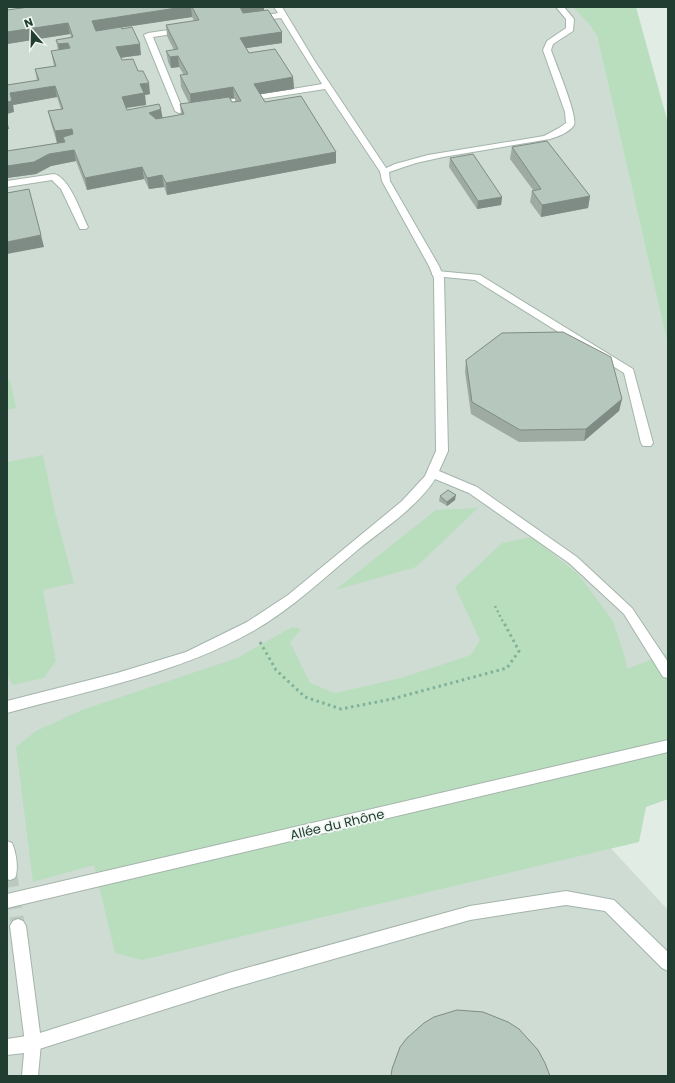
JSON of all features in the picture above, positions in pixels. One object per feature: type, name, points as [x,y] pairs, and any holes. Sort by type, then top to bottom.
[{"type":"street","points":[[7,707],[117,678],[190,656],[251,626],[292,598],[406,504],[430,478],[442,451],[439,278],[434,266],[386,181],[384,170],[278,7]]},
{"type":"street","points":[[384,170],[402,164],[506,144],[538,140],[560,133],[570,124],[569,112],[547,50],[550,43],[570,29],[570,19],[560,7]]},
{"type":"street","points":[[246,21],[283,15]]},
{"type":"street","points":[[193,28],[148,35],[179,110],[328,86]]},
{"type":"street","points":[[7,184],[54,177],[65,188],[82,227]]},
{"type":"street","points":[[437,274],[477,277],[629,371],[647,443]]},
{"type":"street","points":[[432,473],[473,490],[573,560],[628,611],[668,673]]},
{"type":"street","name":"Allée du Rhône","points":[[7,901],[668,746]]},
{"type":"street","points":[[7,848],[10,873]]},
{"type":"street","points":[[7,1047],[33,1043],[232,980],[470,913],[566,898],[609,905],[668,963]]},
{"type":"street","points":[[18,926],[33,1043],[30,1076]]},
{"type":"path","points":[[251,626],[276,670],[305,697],[341,709],[392,699],[507,668],[519,651],[495,606]]},
{"type":"shaded area","points":[[7,7],[592,7],[597,36],[668,346],[668,738],[606,843],[668,910],[668,1076],[7,1076]]},
{"type":"green space","points":[[573,7],[636,7],[668,123],[668,346],[597,36],[590,25]]},
{"type":"green space","points":[[7,380],[10,380],[16,408],[7,410]]},
{"type":"green space","points":[[43,455],[55,512],[74,583],[43,590],[56,661],[44,678],[13,685],[7,676],[7,462]]},
{"type":"green space","points":[[478,508],[416,567],[335,590],[436,510]]},
{"type":"green space","points":[[532,537],[578,574],[613,621],[625,657],[627,669],[668,653],[668,799],[646,807],[639,842],[142,960],[115,953],[94,865],[33,882],[16,747],[36,731],[82,710],[237,658],[292,627],[301,629],[290,642],[310,683],[335,693],[401,678],[471,655],[480,640],[455,587],[502,543]]},
{"type":"building","points":[[29,7],[183,7],[92,21],[96,31],[121,27],[122,29],[132,27],[140,44],[116,47],[122,60],[133,59],[138,71],[143,71],[149,83],[140,84],[144,93],[122,97],[127,110],[159,104],[161,109],[149,113],[156,119],[184,114],[180,104],[229,97],[232,102],[241,101],[233,87],[190,94],[180,75],[188,74],[178,56],[170,57],[166,51],[178,49],[166,25],[199,20],[192,7],[240,7],[243,13],[268,10],[282,32],[240,38],[249,53],[275,49],[293,77],[254,84],[265,102],[301,96],[336,152],[166,183],[162,175],[147,178],[142,167],[85,178],[74,150],[49,154],[34,162],[7,166],[7,151],[65,142],[63,137],[73,134],[72,129],[55,131],[48,111],[63,109],[55,86],[10,93],[12,101],[7,102],[7,85],[39,80],[35,69],[56,66],[51,51],[70,48],[68,43],[58,44],[56,40],[73,37],[68,23],[7,32],[7,10]]},
{"type":"building","points":[[547,141],[590,196],[542,205],[532,191],[541,189],[512,147]]},
{"type":"building","points":[[473,154],[502,197],[478,201],[450,158]]},
{"type":"building","points":[[29,189],[41,235],[7,242],[7,193]]},
{"type":"building","points":[[563,332],[611,357],[622,399],[586,429],[520,430],[472,402],[466,360],[502,333]]},
{"type":"building","points":[[448,490],[456,495],[447,502],[440,496]]},
{"type":"building","points":[[457,1010],[483,1012],[508,1022],[519,1029],[538,1050],[550,1076],[391,1076],[400,1047],[407,1038],[424,1023],[434,1017]]},
{"type":"tunnel","points":[[10,873],[18,926]]}]
